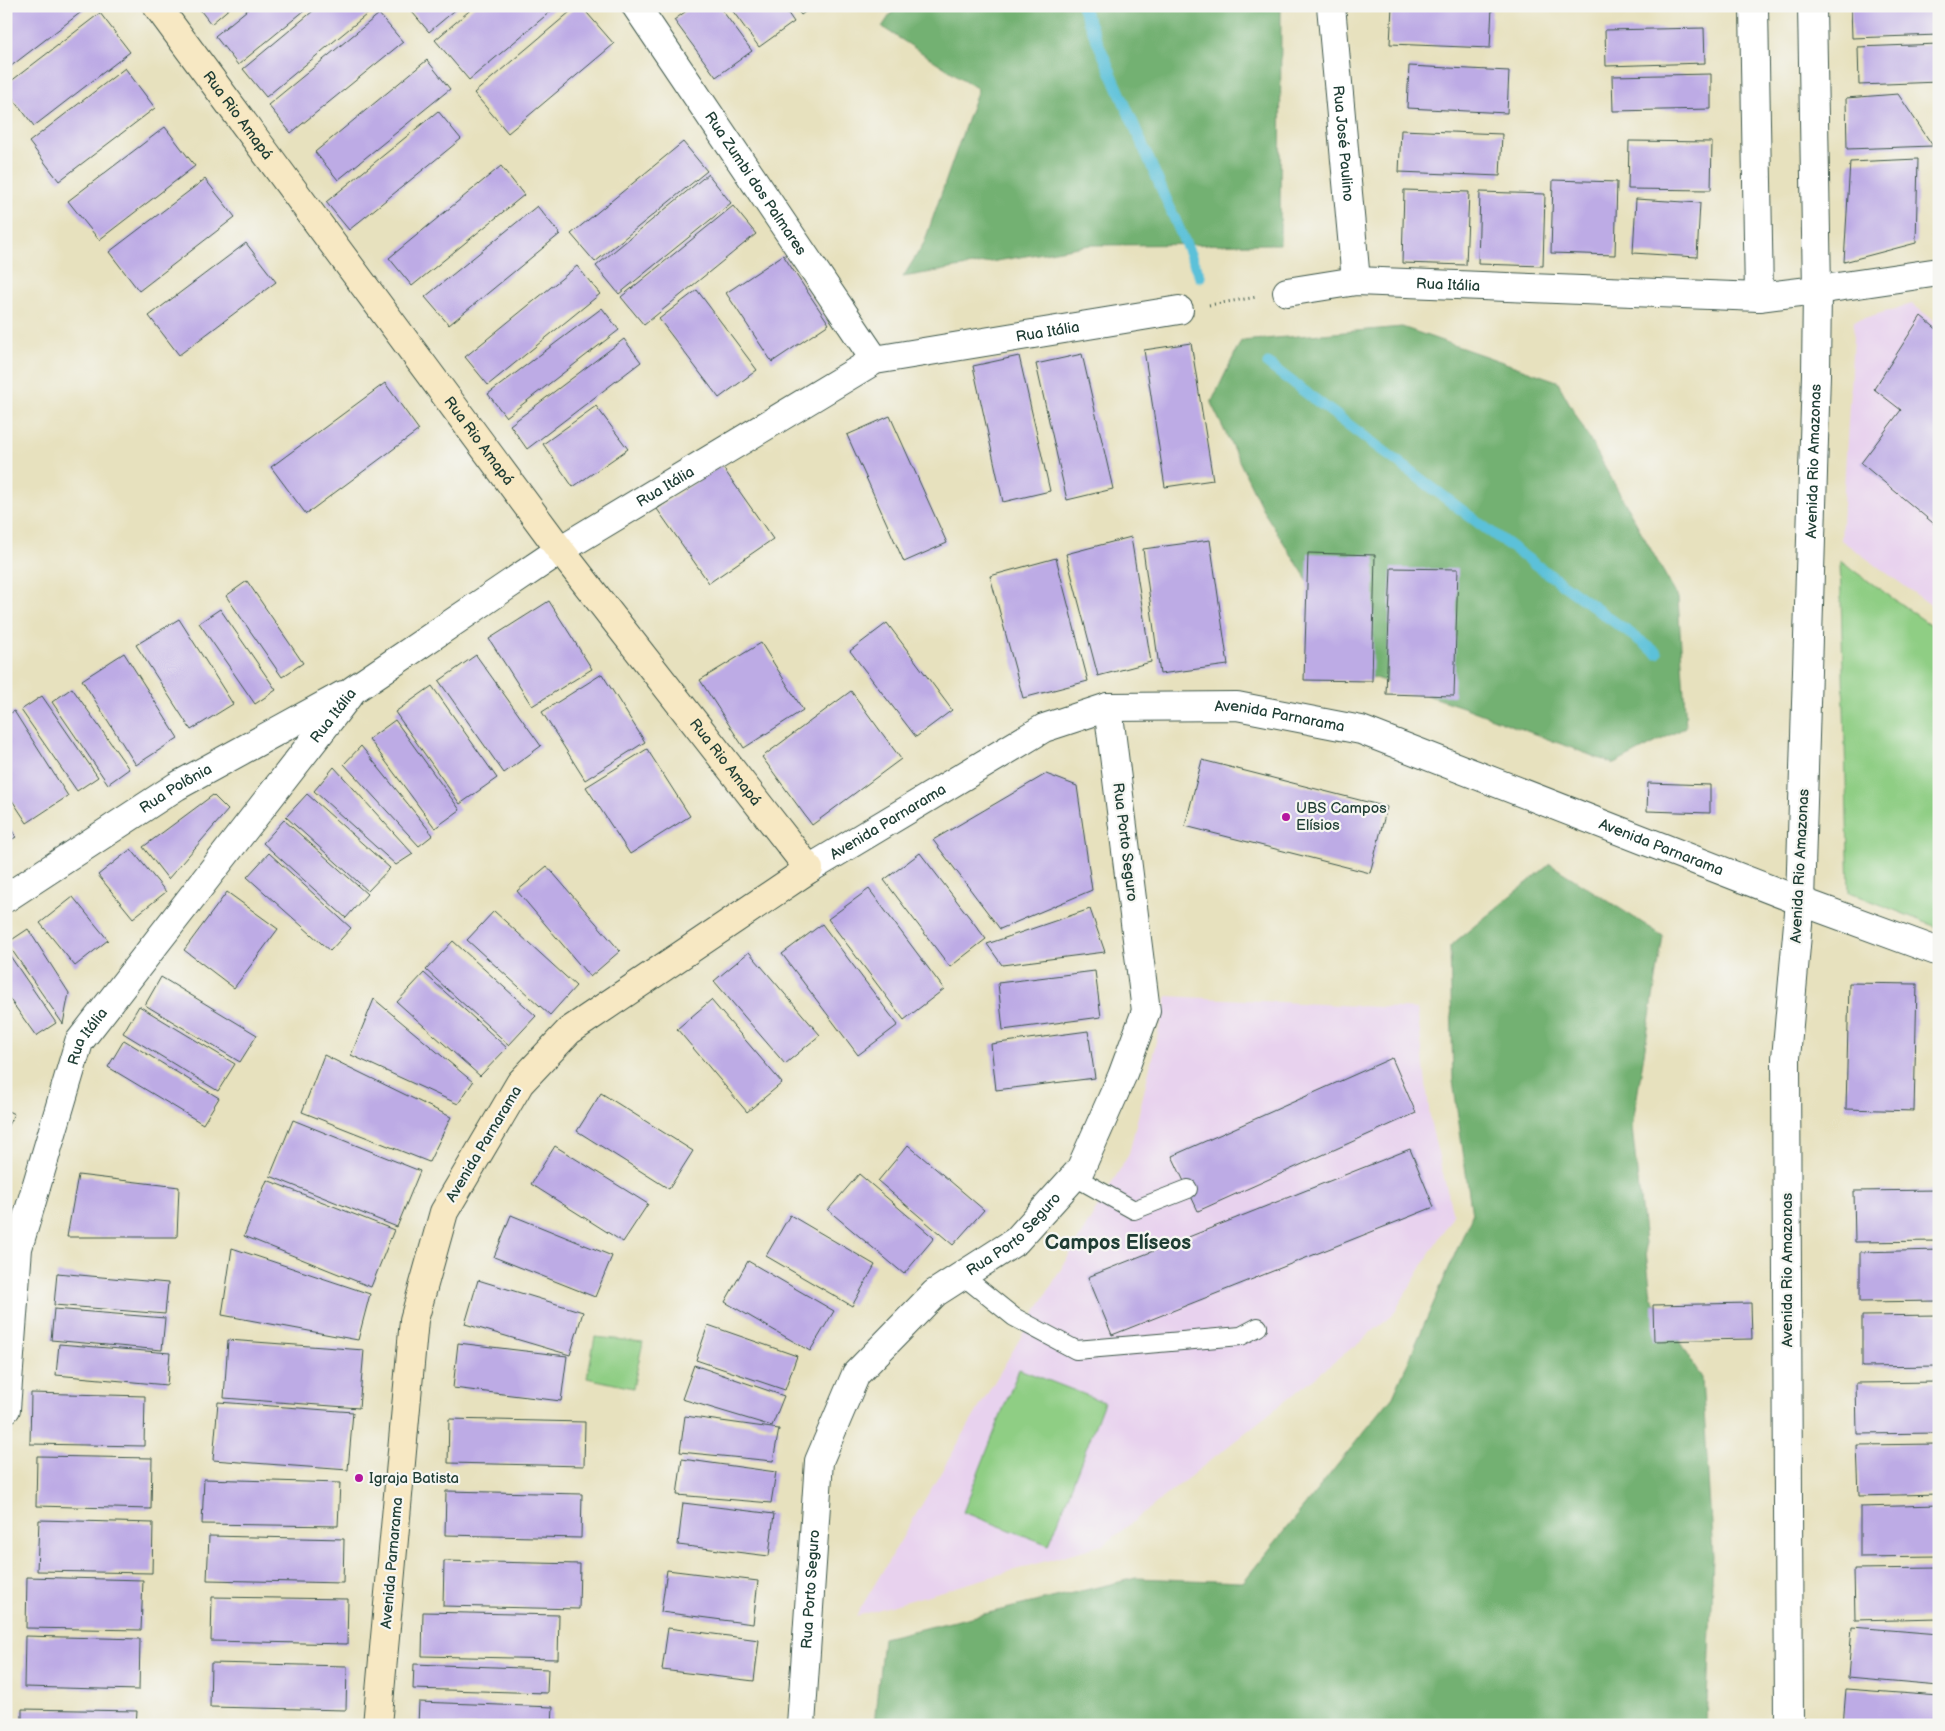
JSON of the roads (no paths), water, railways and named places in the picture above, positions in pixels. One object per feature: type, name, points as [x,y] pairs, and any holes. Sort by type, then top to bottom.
[{"type":"main road","name":"Rua Rio Amapá","points":[[156,6],[560,550],[809,869]]},
{"type":"main road","name":"Avenida Parnarama","points":[[377,1725],[414,1320],[444,1212],[520,1083],[568,1031],[809,869]]},
{"type":"street","name":"Rua José Paulino","points":[[1331,6],[1356,281]]},
{"type":"street","points":[[1754,6],[1759,297]]},
{"type":"street","name":"Avenida Rio Amazonas","points":[[1789,1725],[1786,1058],[1800,901],[1817,290],[1812,6]]},
{"type":"street","name":"Rua Zumbi dos Palmares","points":[[645,9],[875,360]]},
{"type":"street","name":"Rua Itália","points":[[1287,292],[1356,281],[1759,297],[1927,275]]},
{"type":"street","points":[[1927,275],[1939,294]]},
{"type":"street","name":"Rua Itália","points":[[6,1409],[18,1248],[79,1042],[353,690],[560,550],[875,360],[1179,310]]},
{"type":"street","name":"Rua Polônia","points":[[6,898],[177,786],[353,690]]},
{"type":"street","name":"Avenida Parnarama","points":[[809,869],[1044,728],[1108,707],[1237,706],[1361,730],[1800,901],[1939,952]]},
{"type":"street","name":"Rua Porto Seguro","points":[[802,1725],[819,1461],[856,1374],[935,1294],[1016,1241],[1075,1177],[1080,1170],[1122,1076],[1146,1010],[1108,707]]},
{"type":"lane","points":[[1075,1177],[1134,1210],[1188,1189]]},
{"type":"lane","points":[[963,1276],[1014,1317],[1076,1350],[1241,1336],[1258,1327]]},
{"type":"waterway","points":[[1082,6],[1200,277]]},
{"type":"waterway","points":[[1268,364],[1484,527],[1657,653]]},
{"type":"place","name":"UBS Campos Elísios","points":[[1286,817]]},
{"type":"place","name":"Igraja Batista","points":[[359,1478]]},
{"type":"district","name":"Campos Elíseos","points":[[1118,1243]]}]
